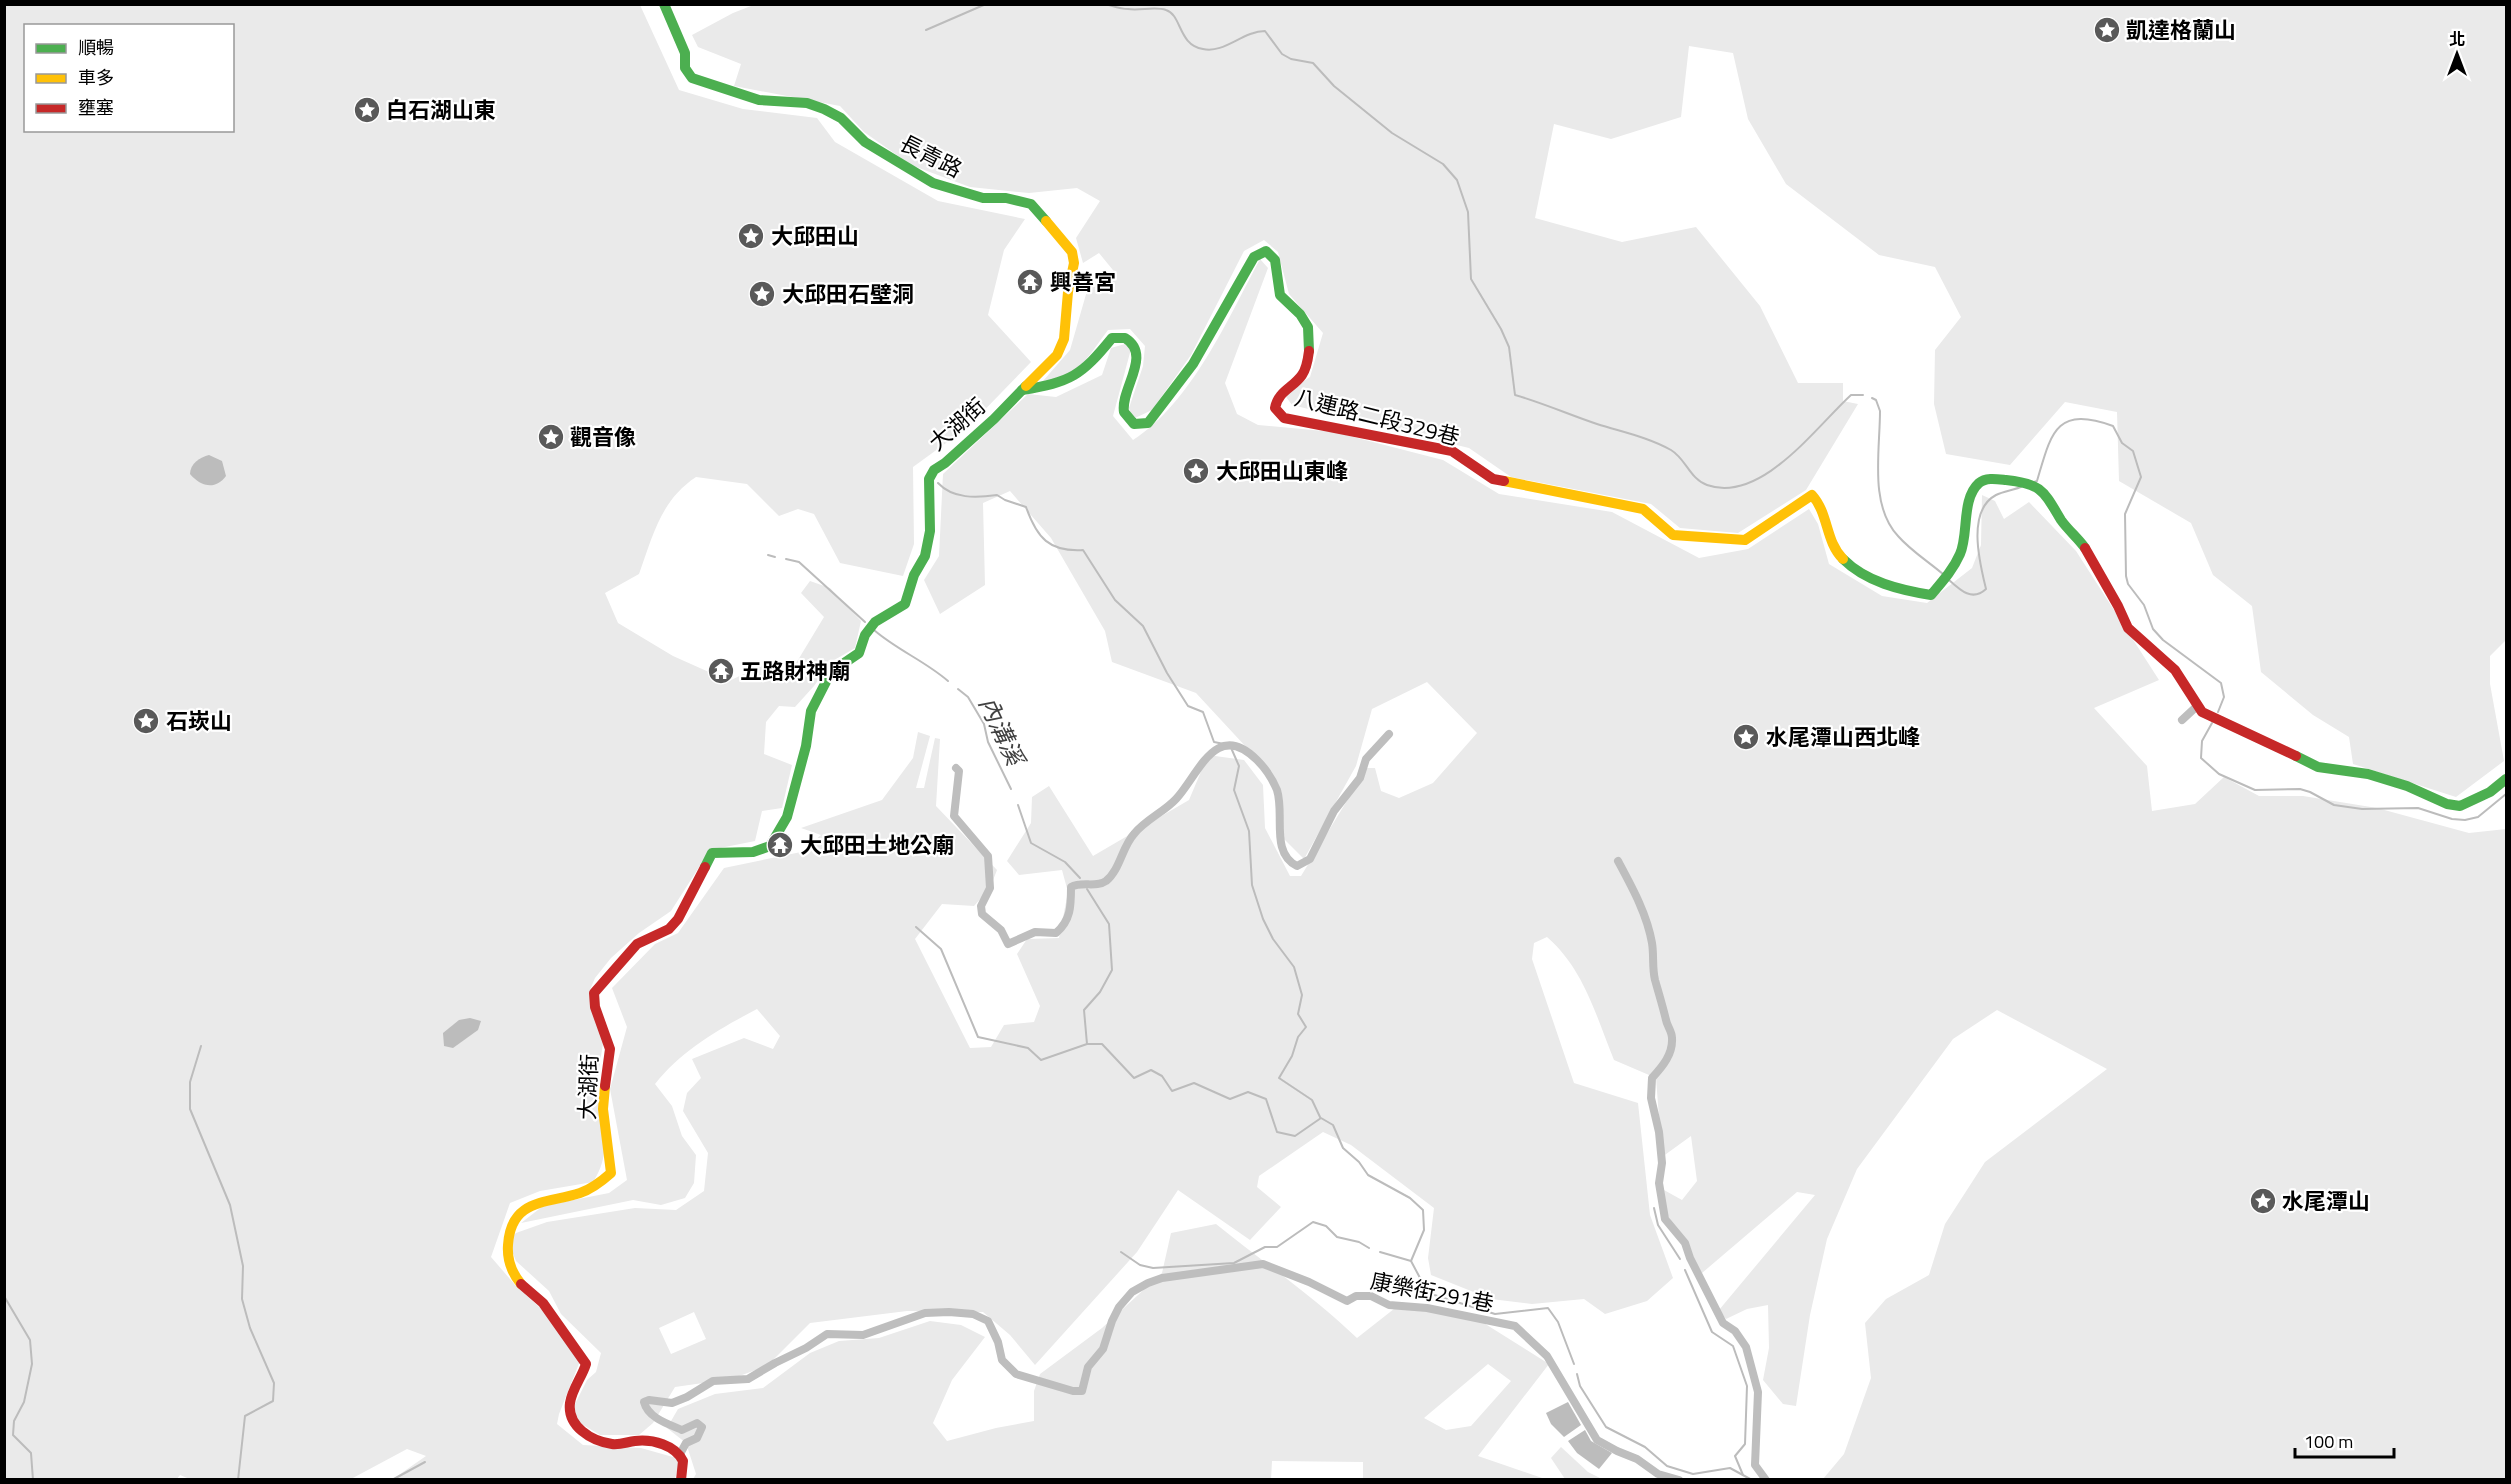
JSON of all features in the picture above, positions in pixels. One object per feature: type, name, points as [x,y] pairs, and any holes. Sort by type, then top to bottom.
[{"type":"street","name":"長青路","points":[[664,4],[685,53],[685,68],[692,78],[759,100],[807,103],[824,109],[842,118],[865,142],[933,183],[984,198],[1021,200],[1038,210],[1042,219],[1067,244],[1072,252],[1074,263],[1068,292],[1064,339],[1057,355],[1022,390]]},
{"type":"street","name":"八連路二段329巷","points":[[1022,390],[1049,385],[1072,377],[1092,364],[1112,338],[1127,337],[1132,340],[1135,349],[1135,370],[1123,400],[1123,411],[1126,418],[1134,424],[1148,423],[1171,397],[1193,365],[1254,257],[1266,251],[1275,260],[1280,295],[1301,313],[1310,328],[1311,342],[1306,368],[1276,400],[1275,408],[1284,418],[1452,451],[1493,479],[1643,509],[1673,535],[1745,540],[1812,495],[1819,501],[1832,545],[1856,572],[1913,592],[1931,595],[1946,579],[1961,552],[1970,498],[1979,483],[1993,478],[2030,484],[2052,501],[2062,521],[2082,544],[2128,628],[2175,670],[2196,706],[2202,712],[2318,767],[2368,774],[2407,786],[2447,804],[2460,806],[2490,792],[2506,779]]},
{"type":"street","name":"大湖街","points":[[680,1454],[652,1442],[636,1440],[621,1444],[598,1440],[576,1425],[570,1404],[576,1387],[584,1376],[586,1364],[541,1301],[520,1283],[512,1269],[506,1250],[510,1230],[517,1217],[535,1203],[581,1193],[612,1173],[603,1101],[610,1051],[603,1023],[594,1006],[594,993],[637,944],[669,929],[678,919],[712,853],[753,852],[770,846],[787,817],[806,746],[811,711],[831,672],[859,653],[862,640],[872,623],[905,604],[914,575],[926,556],[930,531],[929,480],[934,470],[994,419],[1022,390]]},
{"type":"street","points":[[2182,720],[2196,706]]},
{"type":"street","points":[[956,768],[958,771],[954,816],[988,856],[990,888],[981,906],[982,914],[1001,930],[1008,944],[1035,932],[1056,933],[1064,926],[1071,911],[1071,887],[1076,884],[1099,884],[1106,880],[1115,870],[1134,834],[1177,798],[1204,758],[1212,751],[1228,746],[1243,748],[1267,770],[1277,792],[1282,847],[1287,861],[1297,866],[1310,859],[1334,812],[1360,778],[1366,759],[1389,734]]},
{"type":"street","points":[[1618,861],[1646,920],[1652,944],[1655,979],[1666,1012],[1666,1021],[1673,1035],[1670,1052],[1663,1066],[1652,1078],[1651,1098],[1659,1132],[1662,1163],[1659,1183],[1665,1219],[1685,1243],[1690,1258],[1723,1323],[1734,1331],[1746,1347],[1758,1392],[1755,1465],[1766,1479]]},
{"type":"street","name":"康樂街291巷","points":[[680,1454],[686,1443],[697,1438],[702,1427],[697,1423],[682,1430],[662,1423],[646,1408],[644,1402],[649,1400],[672,1403],[687,1397],[713,1381],[748,1380],[827,1334],[840,1332],[863,1335],[925,1313],[973,1314],[988,1321],[998,1342],[1002,1360],[1008,1368],[1016,1374],[1076,1392],[1082,1391],[1088,1367],[1103,1348],[1119,1307],[1132,1293],[1162,1278],[1263,1264],[1309,1282],[1347,1301],[1356,1296],[1371,1296],[1389,1305],[1427,1308],[1515,1326],[1547,1356],[1597,1440],[1637,1459],[1658,1474],[1680,1479]]},
{"type":"street","points":[[680,1454],[684,1472],[681,1479]]},
{"type":"shaded area","points":[[756,4],[2506,5],[2506,640],[2490,656],[2490,684],[2504,761],[2456,797],[2353,764],[2349,737],[2313,715],[2261,672],[2252,606],[2213,575],[2191,523],[2119,481],[2117,412],[2065,402],[2010,465],[1946,454],[1934,404],[1935,350],[1961,317],[1935,267],[1879,255],[1786,184],[1748,119],[1733,53],[1689,46],[1681,117],[1611,139],[1554,124],[1535,218],[1622,242],[1696,227],[1760,306],[1798,383],[1843,383],[1843,401],[1858,404],[1806,490],[1738,533],[1680,528],[1651,504],[1511,477],[1469,448],[1292,405],[1284,394],[1310,377],[1323,333],[1289,294],[1278,252],[1264,240],[1244,251],[1191,355],[1152,410],[1133,419],[1129,408],[1143,366],[1145,346],[1130,329],[1108,330],[1088,357],[1074,371],[1065,376],[1043,381],[1070,350],[1091,277],[1099,285],[1110,283],[1117,275],[1099,253],[1083,263],[1076,238],[1100,201],[1077,188],[1029,193],[970,187],[911,165],[864,132],[840,106],[734,86],[741,64],[698,47],[692,35],[733,13]]},
{"type":"shaded area","points":[[5,5],[640,5],[679,90],[743,109],[817,118],[835,142],[938,201],[1025,219],[1004,250],[988,315],[1031,362],[968,427],[913,467],[914,544],[903,576],[840,563],[814,514],[798,509],[779,516],[747,484],[696,477],[684,486],[666,508],[659,520],[639,574],[605,593],[618,623],[673,656],[729,681],[767,663],[771,676],[782,678],[798,660],[824,617],[801,593],[810,581],[830,588],[861,621],[855,648],[831,662],[795,707],[779,706],[766,722],[764,754],[792,765],[782,808],[762,811],[755,841],[710,850],[671,911],[639,933],[611,958],[595,978],[589,992],[603,1022],[598,1087],[605,1147],[600,1170],[593,1182],[540,1191],[510,1203],[491,1257],[516,1286],[547,1314],[580,1361],[557,1424],[583,1445],[641,1448],[680,1459],[675,1479],[393,1479],[426,1456],[407,1449],[351,1479],[192,1480],[180,1475],[176,1480],[5,1480]]},
{"type":"shaded area","points":[[1260,259],[1268,268],[1225,383],[1237,414],[1258,425],[1334,432],[1443,460],[1499,494],[1612,512],[1699,558],[1748,549],[1809,509],[1818,524],[1829,564],[1882,596],[1927,603],[1972,568],[1981,545],[1982,495],[1995,501],[2004,519],[2029,502],[2076,551],[2159,680],[2094,708],[2147,766],[2152,811],[2195,804],[2224,777],[2259,796],[2303,796],[2377,808],[2469,833],[2506,829],[2506,1479],[1823,1479],[1844,1454],[1871,1378],[1865,1323],[1886,1299],[1929,1275],[1945,1224],[1985,1162],[2107,1069],[1997,1010],[1953,1039],[1857,1169],[1827,1239],[1810,1315],[1796,1406],[1783,1404],[1763,1380],[1769,1348],[1768,1305],[1747,1309],[1726,1319],[1719,1310],[1815,1195],[1797,1192],[1702,1273],[1665,1211],[1664,1190],[1682,1200],[1697,1181],[1691,1136],[1662,1157],[1656,1078],[1614,1060],[1580,978],[1560,950],[1547,937],[1534,943],[1532,959],[1574,1083],[1638,1103],[1650,1215],[1673,1278],[1647,1301],[1605,1314],[1584,1299],[1532,1304],[1491,1299],[1431,1275],[1428,1258],[1434,1208],[1351,1145],[1323,1132],[1259,1176],[1257,1187],[1281,1207],[1250,1240],[1178,1190],[1137,1252],[1035,1365],[1010,1335],[983,1312],[907,1311],[810,1323],[767,1366],[731,1379],[675,1387],[653,1423],[639,1435],[600,1435],[575,1420],[573,1408],[587,1380],[596,1372],[601,1353],[561,1314],[549,1291],[516,1261],[508,1241],[516,1233],[547,1222],[635,1208],[676,1210],[704,1191],[708,1153],[683,1111],[687,1093],[701,1078],[692,1059],[744,1038],[773,1049],[780,1036],[757,1009],[689,1051],[655,1084],[672,1106],[682,1136],[696,1155],[694,1183],[685,1198],[661,1205],[633,1200],[521,1223],[543,1206],[609,1193],[627,1180],[610,1089],[627,1027],[612,988],[655,944],[678,933],[724,868],[801,852],[821,835],[801,828],[882,800],[913,758],[918,732],[930,736],[916,788],[924,788],[935,738],[940,739],[936,806],[997,870],[990,888],[974,906],[942,904],[915,939],[970,1048],[991,1047],[1004,1025],[1034,1022],[1040,1006],[1017,954],[1027,939],[1059,938],[1068,892],[1062,870],[1019,875],[1007,861],[1031,823],[1032,797],[1049,786],[1093,856],[1189,800],[1208,755],[1244,760],[1263,785],[1265,828],[1290,876],[1301,876],[1367,768],[1375,768],[1381,791],[1399,798],[1433,783],[1477,733],[1427,682],[1372,709],[1356,766],[1304,859],[1284,839],[1272,775],[1196,693],[1112,662],[1105,631],[1051,538],[1010,491],[983,503],[985,585],[940,614],[924,580],[939,556],[943,474],[1028,394],[1056,397],[1102,375],[1111,348],[1125,344],[1131,349],[1113,416],[1133,440],[1173,405],[1190,382],[1221,333]],"holes":[[[694,1312],[706,1339],[671,1354],[659,1328]]]},
{"type":"shaded area","points":[[209,455],[222,461],[226,476],[222,481],[212,485],[203,484],[190,474],[196,462]]},
{"type":"shaded area","points":[[470,1018],[481,1021],[478,1030],[453,1048],[444,1046],[443,1033],[459,1020]]},
{"type":"shaded area","points":[[1216,1224],[1305,1293],[1357,1338],[1399,1305],[1471,1315],[1549,1364],[1478,1456],[1545,1479],[1363,1479],[1363,1462],[1272,1461],[1271,1480],[693,1479],[696,1474],[686,1443],[667,1428],[678,1409],[715,1394],[763,1388],[810,1353],[839,1341],[879,1338],[930,1321],[961,1325],[985,1337],[952,1380],[933,1423],[947,1441],[1034,1421],[1034,1391],[1040,1374],[1102,1328],[1162,1273],[1171,1233]],"holes":[[[1488,1364],[1511,1381],[1471,1426],[1446,1430],[1424,1418]]]},
{"type":"shaded area","points":[[1568,1402],[1581,1425],[1564,1437],[1551,1424],[1546,1413]]},
{"type":"shaded area","points":[[1585,1430],[1591,1441],[1612,1453],[1599,1469],[1577,1453],[1568,1441]]},
{"type":"shaded area","points":[[1561,1447],[1588,1472],[1602,1479],[1565,1479],[1551,1458]]},
{"type":"waterway","points":[[926,30],[986,4]]},
{"type":"waterway","points":[[1105,4],[1125,9],[1166,10],[1175,18],[1189,42],[1203,49],[1211,50],[1226,46],[1249,35],[1265,31],[1282,54],[1291,59],[1313,63],[1334,86],[1392,133],[1443,164],[1457,180],[1468,212],[1471,279],[1509,347],[1515,395],[1662,445],[1681,458],[1701,482],[1727,488],[1747,483],[1767,473],[1804,443],[1851,395],[1863,395]]},
{"type":"waterway","points":[[1872,398],[1876,400],[1880,411],[1878,477],[1883,509],[1898,536],[1914,552],[1944,575]]},
{"type":"waterway","points":[[2034,482],[2037,481],[2052,437],[2058,428],[2067,422],[2079,419],[2094,420],[2113,426],[2122,443],[2133,451],[2141,477],[2125,514],[2128,584],[2144,605],[2153,629],[2163,640],[2221,683],[2224,697],[2218,712]]},
{"type":"waterway","points":[[938,483],[958,495],[973,497],[997,495],[1026,507],[1035,527],[1046,541],[1061,548],[1083,550],[1115,600],[1143,626],[1167,673],[1188,706],[1203,712],[1214,742],[1224,744]]},
{"type":"waterway","points":[[1948,579],[1966,593],[1976,594],[1986,589],[1978,539],[1981,513],[1996,495],[2023,486]]},
{"type":"waterway","name":"內溝溪","points":[[768,555],[775,557]]},
{"type":"waterway","name":"內溝溪","points":[[786,559],[799,562],[865,622]]},
{"type":"waterway","name":"內溝溪","points":[[874,630],[948,681]]},
{"type":"waterway","name":"內溝溪","points":[[958,689],[968,697],[984,724],[988,742],[1011,789]]},
{"type":"waterway","points":[[2212,723],[2202,741],[2201,758],[2219,774],[2255,790],[2300,789],[2334,805],[2362,809],[2418,808],[2452,819],[2465,820],[2478,817],[2506,794]]},
{"type":"waterway","points":[[1232,750],[1239,766],[1234,790],[1249,831],[1252,885],[1263,919],[1273,939],[1294,967],[1302,995],[1298,1014],[1306,1027],[1298,1037],[1292,1056],[1279,1078],[1312,1100],[1320,1117]]},
{"type":"waterway","name":"內溝溪","points":[[1018,805],[1031,843],[1065,862],[1080,878]]},
{"type":"waterway","name":"內溝溪","points":[[1087,889],[1109,924],[1112,970],[1100,992],[1084,1010],[1087,1044]]},
{"type":"waterway","name":"內溝溪","points":[[916,927],[941,949],[978,1037],[1028,1048],[1041,1060],[1087,1044],[1102,1044],[1134,1078],[1151,1070],[1162,1076],[1172,1091],[1194,1083],[1230,1099],[1248,1092],[1266,1099],[1277,1132],[1295,1136],[1321,1118],[1333,1125],[1343,1148],[1359,1162],[1368,1175],[1410,1198],[1423,1210],[1424,1230],[1411,1261],[1428,1293],[1495,1314],[1548,1308],[1558,1322],[1574,1364]]},
{"type":"waterway","points":[[201,1046],[190,1082],[190,1109],[230,1205],[243,1266],[242,1299],[250,1328],[274,1383],[273,1401],[245,1416],[238,1480]]},
{"type":"waterway","points":[[1654,1208],[1658,1225],[1680,1259]]},
{"type":"waterway","points":[[1121,1252],[1140,1265],[1153,1268],[1234,1263],[1265,1247],[1277,1247],[1313,1222],[1326,1226],[1337,1237],[1359,1242],[1369,1248]]},
{"type":"waterway","points":[[1380,1252],[1411,1261]]},
{"type":"waterway","points":[[1685,1270],[1712,1332],[1733,1346],[1747,1386],[1745,1444],[1735,1456],[1743,1475]]},
{"type":"waterway","points":[[4,1296],[30,1340],[32,1364],[24,1402],[14,1421],[13,1435],[31,1453],[33,1480]]},
{"type":"waterway","name":"內溝溪","points":[[1577,1374],[1580,1386],[1606,1427],[1645,1447],[1667,1466],[1693,1474],[1730,1468],[1752,1480]]},
{"type":"waterway","points":[[392,1480],[425,1462]]},
{"type":"traffic: fast","points":[[664,4],[685,53],[685,68],[692,78],[759,100],[807,103],[824,109],[841,118],[865,142],[933,183],[983,198],[1006,198],[1031,204],[1046,221]]},
{"type":"traffic: fast","points":[[1022,390],[1052,384],[1074,375],[1092,361],[1112,338],[1125,338],[1133,345],[1136,363],[1126,393],[1124,412],[1134,424],[1148,423],[1193,364],[1254,257],[1266,251],[1275,260],[1280,295],[1300,314],[1308,327],[1309,351]]},
{"type":"traffic: fast","points":[[705,867],[712,853],[753,852],[770,846],[787,817],[806,746],[811,711],[831,672],[859,653],[865,635],[875,622],[905,604],[914,575],[925,556],[930,531],[929,479],[934,470],[994,419],[1026,386]]},
{"type":"traffic: fast","points":[[1843,559],[1862,574],[1884,584],[1931,595],[1951,571],[1960,554],[1967,507],[1973,490],[1982,481],[1992,479],[2027,484],[2040,490],[2064,524],[2085,548]]},
{"type":"traffic: fast","points":[[2296,756],[2318,767],[2368,774],[2407,786],[2447,804],[2460,806],[2490,792],[2506,779]]},
{"type":"traffic: slow","points":[[1026,386],[1057,355],[1064,339],[1068,292],[1074,263],[1072,252],[1046,221]]},
{"type":"traffic: slow","points":[[1504,481],[1643,509],[1673,535],[1745,540],[1812,495],[1821,510],[1833,544],[1843,559]]},
{"type":"traffic: slow","points":[[521,1284],[508,1255],[511,1230],[516,1219],[523,1211],[533,1206],[589,1189],[611,1173],[603,1109],[605,1086]]},
{"type":"traffic: jam","points":[[1309,351],[1302,375],[1277,402],[1275,408],[1284,418],[1452,451],[1493,479],[1504,481]]},
{"type":"traffic: jam","points":[[2085,548],[2128,628],[2175,670],[2202,712],[2296,756]]},
{"type":"traffic: jam","points":[[605,1086],[610,1049],[595,1007],[594,993],[637,944],[669,929],[678,919],[705,867]]},
{"type":"traffic: jam","points":[[521,1284],[543,1303],[586,1364],[570,1403],[572,1419],[576,1425],[589,1436],[604,1442],[621,1444],[649,1441],[669,1447],[683,1461],[681,1480]]},
{"type":"place","name":"凱達格蘭山","points":[[2107,30]]},
{"type":"place","name":"白石湖山東","points":[[367,110]]},
{"type":"place","name":"大邱田山","points":[[751,236]]},
{"type":"place","name":"興善宮","points":[[1030,282]]},
{"type":"place","name":"大邱田石壁洞","points":[[762,294]]},
{"type":"place","name":"觀音像","points":[[551,437]]},
{"type":"place","name":"大邱田山東峰","points":[[1196,471]]},
{"type":"place","name":"五路財神廟","points":[[721,671]]},
{"type":"place","name":"石崁山","points":[[146,721]]},
{"type":"place","name":"水尾潭山西北峰","points":[[1746,737]]},
{"type":"place","name":"大邱田土地公廟","points":[[780,845]]},
{"type":"place","name":"水尾潭山","points":[[2263,1201]]}]
